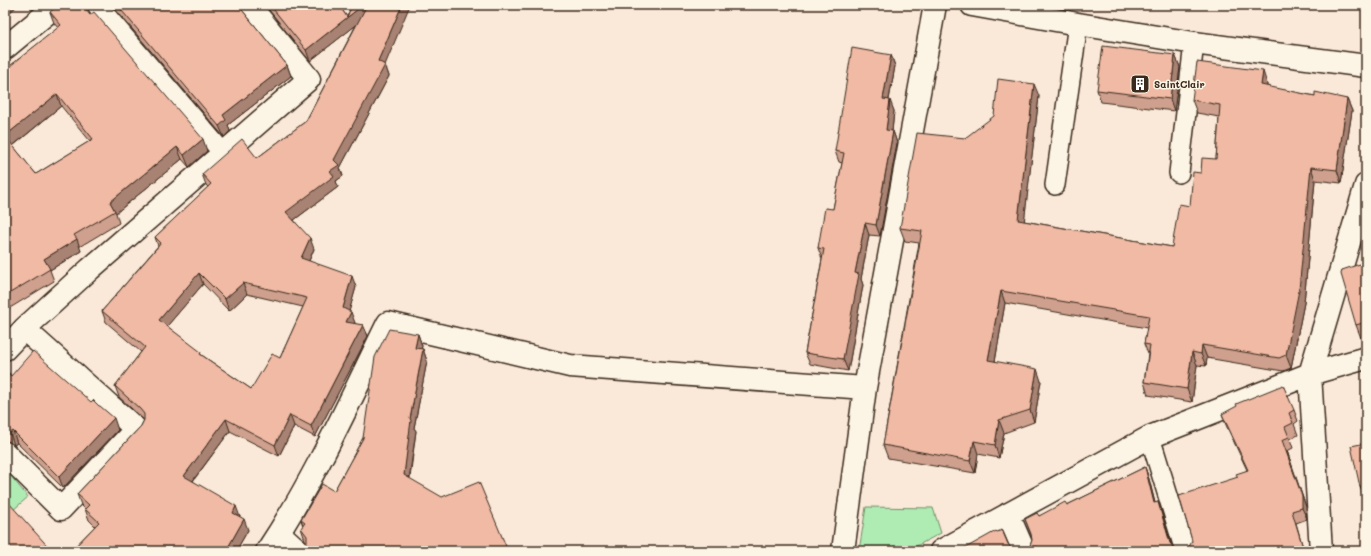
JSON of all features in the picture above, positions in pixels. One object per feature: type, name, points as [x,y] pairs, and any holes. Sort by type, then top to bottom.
[{"type":"street","points":[[5,48],[57,5]]},
{"type":"street","points":[[5,453],[61,509],[136,429],[12,335],[309,79],[249,5]]},
{"type":"street","points":[[843,551],[865,388],[935,5]]},
{"type":"street","points":[[973,5],[1194,43],[1366,66]]},
{"type":"street","points":[[1321,551],[1310,374],[1366,185]]},
{"type":"street","points":[[267,551],[321,460],[388,323],[570,366],[865,388]]},
{"type":"street","points":[[941,551],[1150,437],[1310,374],[1366,358]]},
{"type":"street","points":[[1008,514],[1024,551]]},
{"type":"street","points":[[279,533],[299,551]]},
{"type":"lane","points":[[96,5],[223,154]]},
{"type":"lane","points":[[1055,185],[1078,24]]},
{"type":"lane","points":[[1179,173],[1194,43]]},
{"type":"lane","points":[[1150,437],[1185,551]]},
{"type":"green space","points":[[5,469],[28,497],[5,517]]},
{"type":"green space","points":[[866,507],[933,508],[941,533],[907,551],[859,551]]},
{"type":"building","points":[[58,5],[82,5],[90,15],[94,12],[203,139],[184,155],[177,147],[110,202],[115,211],[74,235],[77,239],[44,259],[50,269],[5,296],[5,136],[5,70],[61,25],[50,12]],"holes":[[[57,94],[93,139],[36,174],[5,136]]]},
{"type":"building","points":[[117,5],[238,5],[287,65],[223,115],[226,120],[219,126]]},
{"type":"building","points":[[270,5],[339,5],[347,17],[352,5],[363,5],[306,50]]},
{"type":"building","points":[[367,5],[402,5],[378,61],[385,65],[334,160],[339,165],[330,171],[334,176],[286,212],[310,238],[301,258],[352,276],[343,308],[351,312],[346,322],[363,325],[311,426],[290,415],[275,445],[226,419],[184,476],[236,506],[233,513],[244,519],[226,551],[71,551],[99,522],[85,509],[89,505],[77,494],[141,426],[144,420],[144,414],[140,409],[115,386],[145,347],[102,311],[161,243],[155,237],[211,184],[202,174],[242,139],[257,158],[306,121]],"holes":[[[199,273],[225,299],[243,283],[307,298],[280,358],[272,354],[251,389],[200,354],[201,352],[159,320]]]},
{"type":"building","name":"SaintClair","points":[[1103,46],[1175,55],[1170,99],[1097,90]]},
{"type":"building","points":[[852,48],[891,55],[883,99],[890,100],[886,130],[893,131],[876,225],[865,223],[855,273],[859,274],[843,359],[805,353],[824,249],[818,248],[825,208],[833,209],[844,153],[835,151]]},
{"type":"building","points":[[1197,62],[1263,71],[1261,85],[1315,96],[1315,92],[1347,99],[1337,170],[1311,167],[1299,290],[1286,355],[1279,358],[1202,345],[1201,354],[1192,352],[1187,389],[1144,382],[1150,345],[1144,344],[1149,316],[1001,291],[988,360],[1037,369],[1030,410],[999,420],[995,445],[974,441],[970,461],[883,445],[922,231],[900,228],[917,133],[965,138],[994,116],[998,79],[1034,84],[1018,220],[1172,247],[1179,204],[1190,206],[1193,172],[1201,173],[1202,158],[1216,159],[1220,105],[1192,100]]},
{"type":"building","points":[[1366,262],[1366,322],[1356,325],[1341,274],[1342,270]]},
{"type":"building","points":[[389,329],[418,334],[415,348],[423,349],[410,419],[404,475],[442,497],[479,482],[508,551],[299,551],[307,542],[307,536],[301,528],[305,523],[301,520],[322,484],[334,491],[363,438],[375,357]]},
{"type":"building","points":[[33,351],[91,402],[93,400],[114,418],[59,477],[13,431],[10,433],[5,430],[5,368],[11,376]]},
{"type":"building","points":[[1283,385],[1294,410],[1289,413],[1293,423],[1285,427],[1289,437],[1282,440],[1302,496],[1302,508],[1292,511],[1304,551],[1038,551],[1036,546],[1025,551],[1030,546],[1032,540],[1025,519],[1037,513],[1039,516],[1065,502],[1067,505],[1145,467],[1154,503],[1158,502],[1170,543],[1178,550],[1184,550],[1189,547],[1192,541],[1179,496],[1238,477],[1236,474],[1248,470],[1222,414],[1237,406],[1236,404]]},
{"type":"building","points":[[1366,443],[1366,486],[1360,487],[1351,446]]},
{"type":"building","points":[[8,502],[52,551],[5,551],[5,505]]},
{"type":"building","points":[[1002,530],[1008,544],[1013,550],[1017,551],[960,551],[996,531]]},
{"type":"place","name":"SaintClair","points":[[1140,84]]}]
